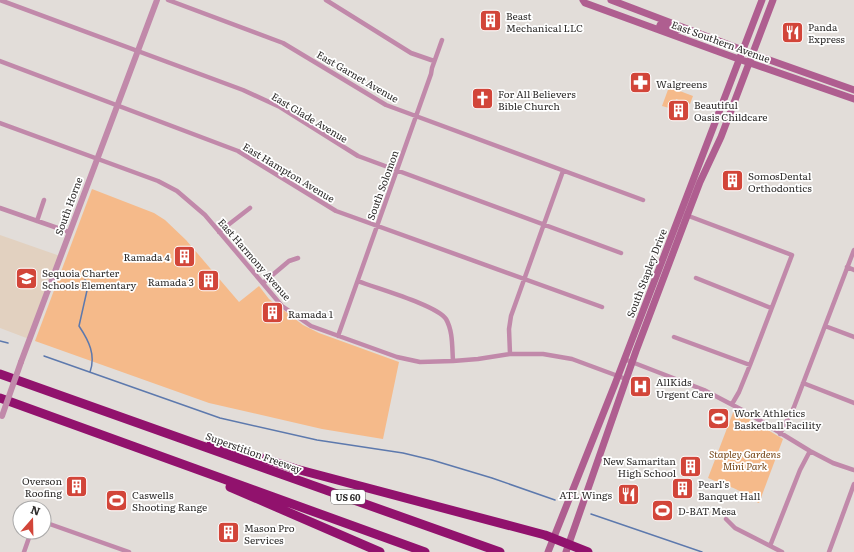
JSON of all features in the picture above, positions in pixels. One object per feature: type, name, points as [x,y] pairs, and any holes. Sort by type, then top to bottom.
[{"type":"highway","name":"Superstition Freeway","points":[[0,374],[195,442],[500,552]]},
{"type":"highway","name":"US 60","points":[[0,398],[425,552]]},
{"type":"highway","points":[[122,442],[380,552]]},
{"type":"highway","points":[[195,442],[225,446],[296,469],[553,537],[568,548],[588,552]]},
{"type":"main road","name":"East Southern Avenue","points":[[583,0],[585,3],[854,99]]},
{"type":"main road","name":"East Southern Avenue","points":[[611,0],[752,54],[854,90]]},
{"type":"main road","name":"South Stapley Drive","points":[[548,552],[596,434],[762,0]]},
{"type":"main road","name":"South Stapley Drive","points":[[568,548],[632,362],[687,216],[721,137],[773,0]]},
{"type":"main road","points":[[610,11],[619,11],[648,21],[651,20],[653,16]]},
{"type":"main road","points":[[649,26],[652,24],[657,24],[675,30],[685,28]]},
{"type":"main road","points":[[840,94],[844,92],[854,94]]},
{"type":"main road","points":[[710,160],[707,158],[713,141],[712,133]]},
{"type":"main road","points":[[605,438],[603,432],[607,417],[607,405]]},
{"type":"main road","points":[[596,434],[600,439],[594,459],[596,464]]},
{"type":"street","name":"East Glade Avenue","points":[[0,0],[243,90],[280,107],[358,156],[622,253]]},
{"type":"street","name":"South Horne","points":[[1,418],[156,0]]},
{"type":"street","name":"East Garnet Avenue","points":[[168,0],[283,43],[386,105],[643,200]]},
{"type":"street","points":[[326,0],[410,53],[434,61]]},
{"type":"street","name":"South Solomon","points":[[338,336],[442,40]]},
{"type":"street","name":"East Hampton Avenue","points":[[0,62],[238,151],[336,211],[602,307]]},
{"type":"street","name":"East Harmony Avenue","points":[[0,123],[158,181],[177,191],[205,215],[282,306],[311,326],[400,358],[420,362],[478,359],[510,354],[543,354],[558,356],[589,364],[626,379]]},
{"type":"street","points":[[510,354],[509,329],[511,316],[563,170]]},
{"type":"street","points":[[37,221],[44,200]]},
{"type":"street","points":[[0,208],[69,232]]},
{"type":"street","points":[[219,232],[250,208]]},
{"type":"street","points":[[680,213],[792,255],[750,365],[739,392],[732,404]]},
{"type":"street","points":[[780,434],[794,407],[854,250]]},
{"type":"street","points":[[263,283],[289,261],[298,258]]},
{"type":"street","points":[[848,267],[854,270]]},
{"type":"street","points":[[696,278],[771,308]]},
{"type":"street","points":[[358,281],[430,307],[445,317],[451,330],[453,361]]},
{"type":"street","points":[[825,326],[854,337]]},
{"type":"street","points":[[674,337],[750,365]]},
{"type":"street","points":[[624,360],[704,390],[732,404],[810,451],[833,463],[854,470]]},
{"type":"street","points":[[803,383],[854,403]]},
{"type":"street","points":[[770,546],[800,470],[810,451]]},
{"type":"street","points":[[829,552],[854,484]]},
{"type":"street","points":[[726,519],[735,528],[782,552]]},
{"type":"street","points":[[52,525],[129,552]]},
{"type":"street","points":[[24,552],[28,540]]},
{"type":"shaded area","name":"Sequoia Charter Schools Elementary","points":[[0,235],[60,256],[29,339],[0,328]]},
{"type":"green space","points":[[669,87],[693,96],[690,104],[676,99],[673,109],[662,106]]},
{"type":"green space","points":[[92,189],[154,213],[165,220],[186,240],[239,302],[259,286],[269,299],[303,325],[319,333],[399,362],[383,439],[322,429],[209,403],[35,341]]},
{"type":"green space","name":"Stapley Gardens Mini Park","points":[[734,410],[783,439],[759,503],[739,491],[708,478]]},
{"type":"waterway","points":[[85,280],[88,286],[79,326],[86,337],[92,354],[92,366],[90,372]]},
{"type":"waterway","points":[[0,341],[8,343]]},
{"type":"waterway","points":[[44,356],[220,418],[317,440],[403,453],[432,460],[492,478],[555,500]]},
{"type":"waterway","points":[[591,514],[702,552]]},
{"type":"place","name":"Beast Mechanical LLC","points":[[491,21]]},
{"type":"place","name":"Panda Express","points":[[793,32]]},
{"type":"place","name":"Walgreens","points":[[640,83]]},
{"type":"place","name":"For All Believers Bible Church","points":[[483,99]]},
{"type":"place","name":"Beautiful Oasis Childcare","points":[[679,110]]},
{"type":"place","name":"SomosDental Orthodontics","points":[[732,181]]},
{"type":"place","name":"Ramada 4","points":[[185,256]]},
{"type":"place","name":"Sequoia Charter Schools Elementary","points":[[26,278]]},
{"type":"place","name":"Ramada 3","points":[[209,281]]},
{"type":"place","name":"Ramada 1","points":[[273,313]]},
{"type":"place","name":"AllKids Urgent Care","points":[[640,387]]},
{"type":"place","name":"Work Athletics Basketball Facility","points":[[718,418]]},
{"type":"place","name":"New Samaritan High School","points":[[691,466]]},
{"type":"place","name":"Overson Roofing","points":[[77,486]]},
{"type":"place","name":"Pearl's Banquet Hall","points":[[683,489]]},
{"type":"place","name":"ATL Wings","points":[[628,494]]},
{"type":"place","name":"Caswells Shooting Range","points":[[117,500]]},
{"type":"place","name":"D-BAT Mesa","points":[[663,510]]},
{"type":"place","name":"Mason Pro Services","points":[[229,533]]}]
